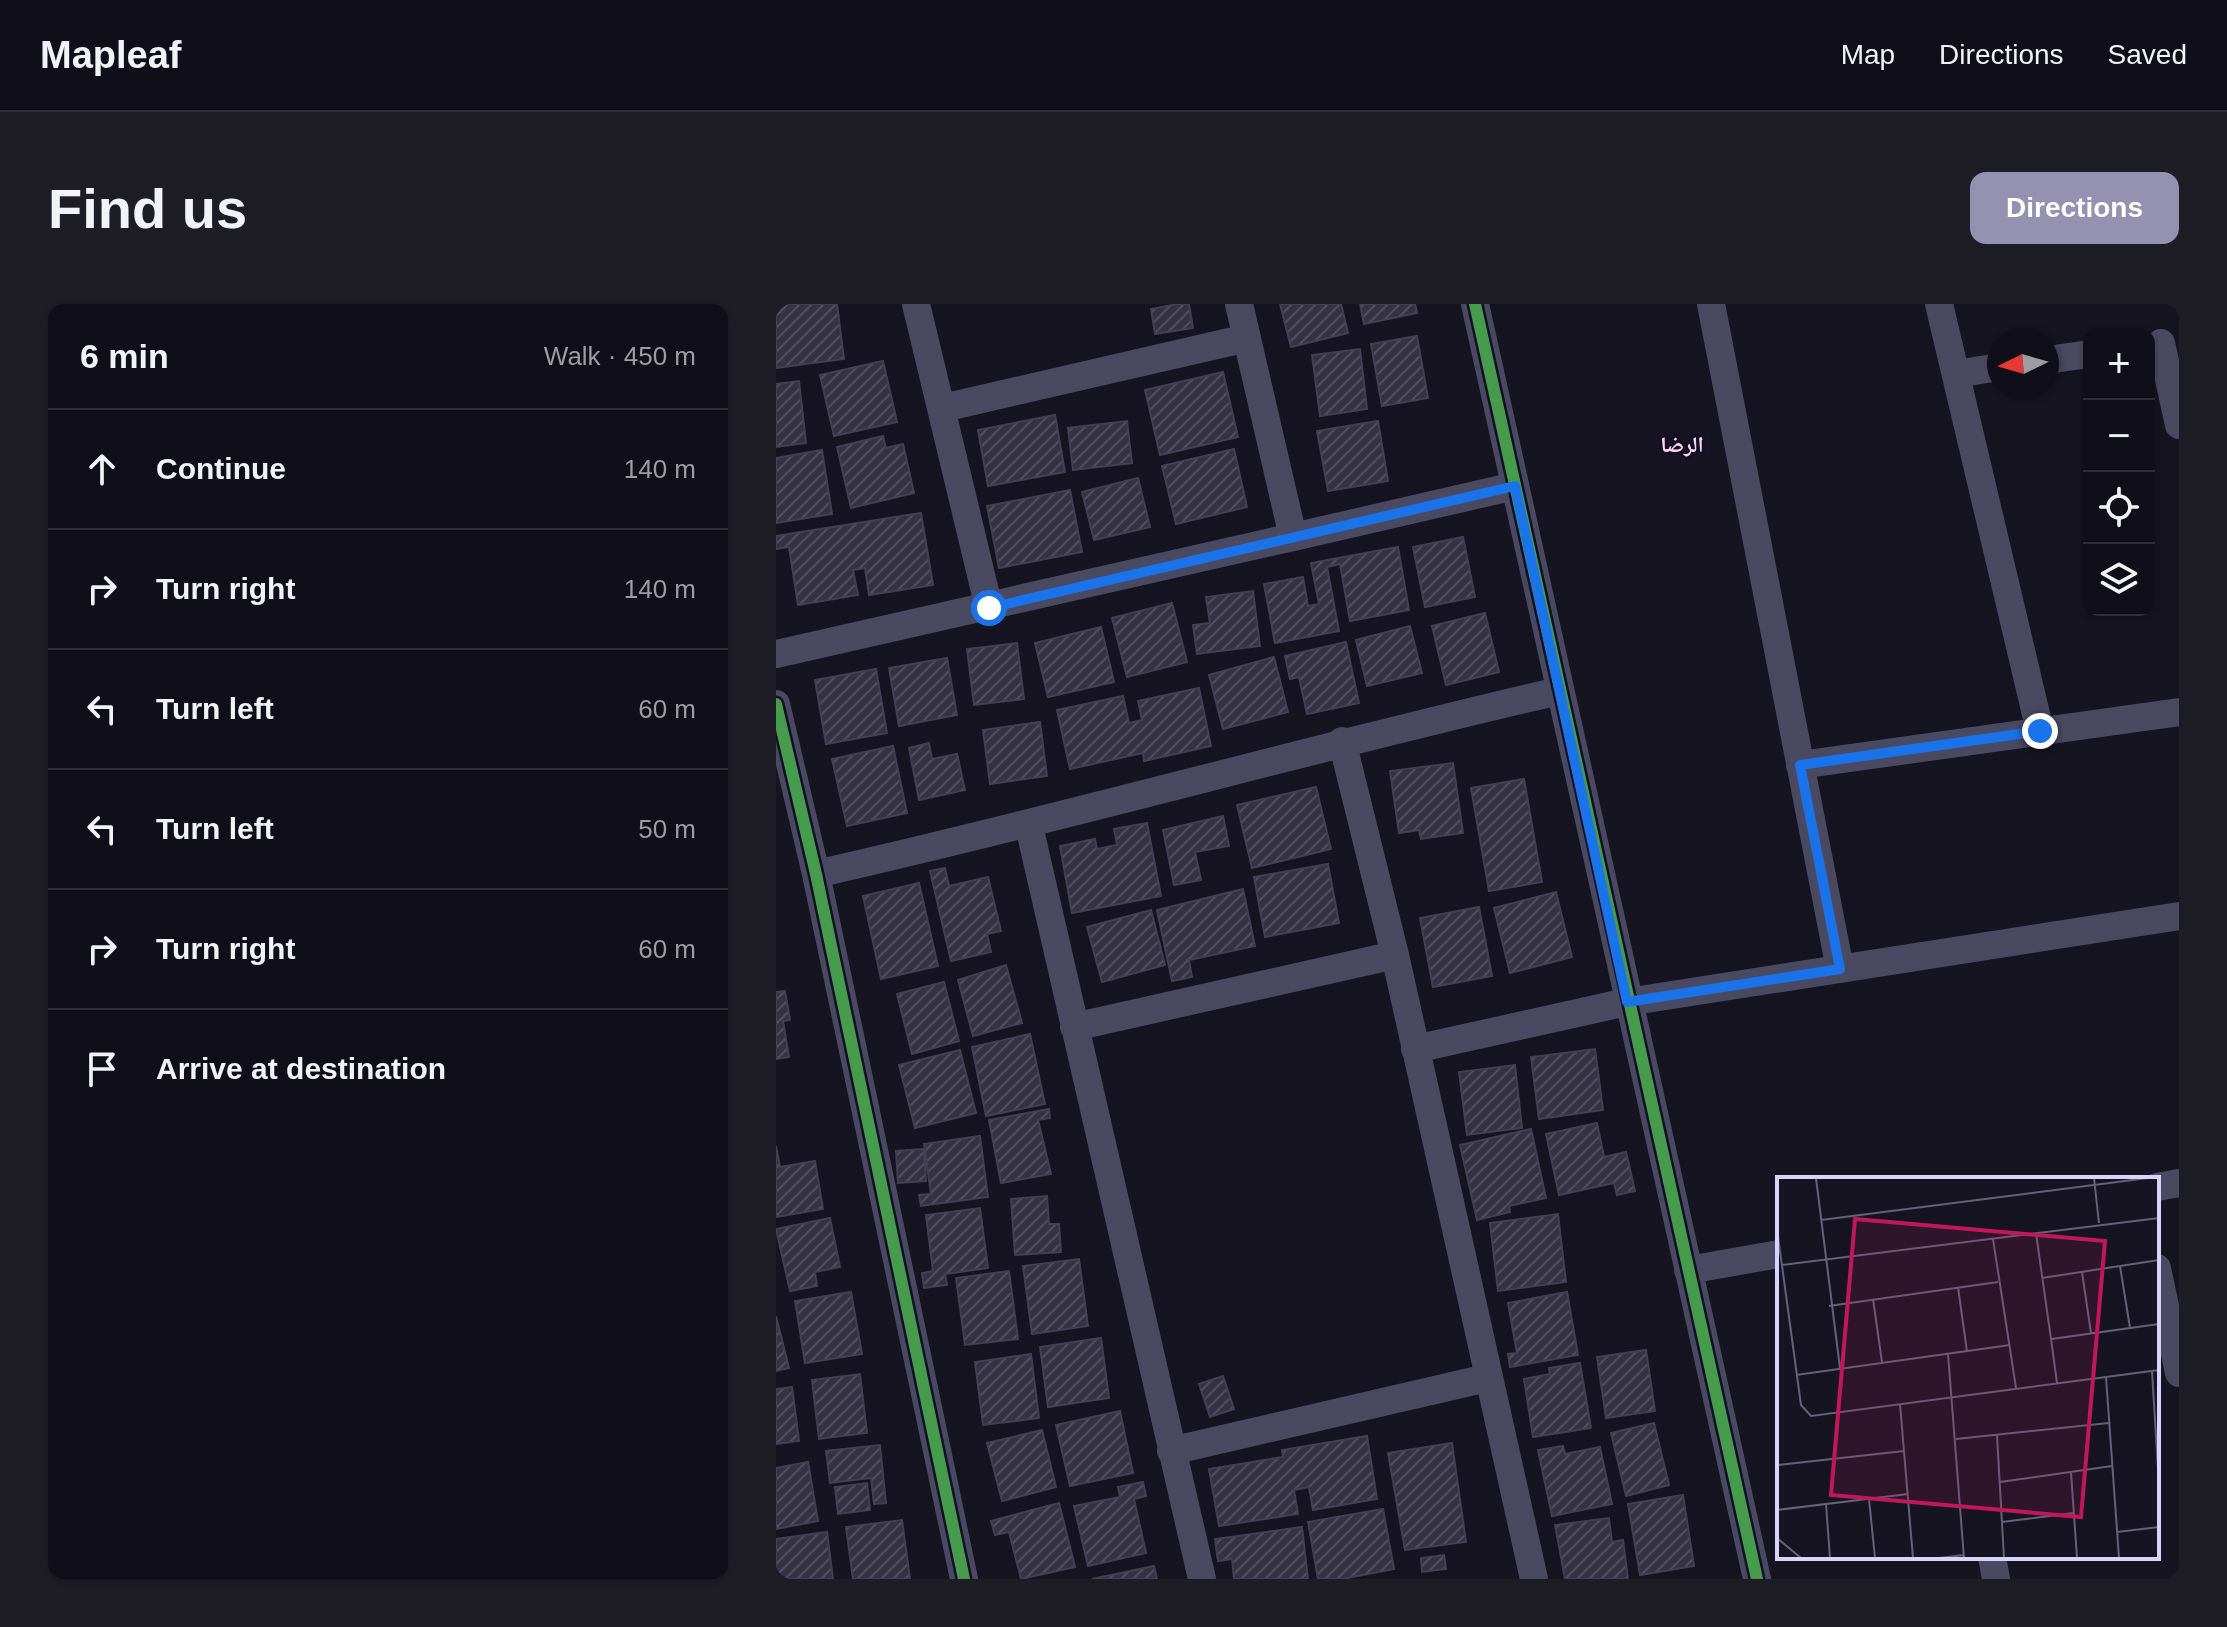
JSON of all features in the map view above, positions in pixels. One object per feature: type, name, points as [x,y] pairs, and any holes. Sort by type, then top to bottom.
[{"type":"street","points":[[916,304],[989,608]]},
{"type":"street","points":[[1239,304],[1293,537]]},
{"type":"street","points":[[1475,304],[1757,1579]]},
{"type":"street","points":[[1711,304],[1840,969]]},
{"type":"street","points":[[1939,304],[2040,731]]},
{"type":"street","points":[[943,408],[1247,338]]},
{"type":"street","points":[[2163,343],[2179,425]]},
{"type":"street","points":[[2059,358],[2083,355]]},
{"type":"street","points":[[1956,374],[1987,369]]},
{"type":"street","points":[[776,654],[1515,486]]},
{"type":"street","points":[[816,874],[1029,826],[1342,741],[1559,691]]},
{"type":"street","points":[[776,704],[816,874],[964,1579]]},
{"type":"street","points":[[1800,765],[2179,712]]},
{"type":"street","points":[[1342,741],[1395,955],[1534,1579]]},
{"type":"street","points":[[1029,826],[1202,1579]]},
{"type":"street","points":[[1415,1049],[1627,1002],[2179,916]]},
{"type":"street","points":[[1074,1027],[1395,955]]},
{"type":"street","points":[[2159,1187],[2179,1183]]},
{"type":"street","points":[[1688,1270],[1777,1254]]},
{"type":"street","points":[[2159,1278],[2179,1373]]},
{"type":"street","points":[[1171,1451],[1487,1378]]},
{"type":"street","points":[[1992,1559],[1996,1579]]},
{"type":"building","points":[[776,304],[837,304],[844,359],[776,368]]},
{"type":"building","points":[[1189,304],[1193,328],[1155,334],[1151,309]]},
{"type":"building","points":[[1280,304],[1341,304],[1348,333],[1291,347]]},
{"type":"building","points":[[1360,304],[1415,304],[1417,313],[1364,324]]},
{"type":"building","points":[[1417,336],[1428,398],[1382,406],[1371,344]]},
{"type":"building","points":[[1360,349],[1367,409],[1320,416],[1312,355]]},
{"type":"building","points":[[883,361],[897,422],[834,436],[820,375]]},
{"type":"building","points":[[1223,372],[1238,437],[1160,455],[1145,390]]},
{"type":"building","points":[[799,381],[806,443],[776,447],[776,384]]},
{"type":"building","points":[[1055,415],[1065,472],[988,486],[978,430]]},
{"type":"building","points":[[1127,421],[1132,463],[1073,470],[1068,428]]},
{"type":"building","points":[[1378,421],[1388,481],[1328,491],[1317,431]]},
{"type":"building","points":[[883,436],[886,448],[903,444],[914,493],[851,508],[837,447]]},
{"type":"building","points":[[1234,449],[1247,507],[1176,524],[1162,466]]},
{"type":"building","points":[[822,450],[832,514],[776,523],[776,458]]},
{"type":"building","points":[[1138,478],[1150,527],[1094,540],[1082,492]]},
{"type":"building","points":[[1070,490],[1082,552],[999,568],[987,506]]},
{"type":"building","points":[[921,513],[933,585],[869,595],[865,568],[853,570],[858,595],[798,605],[789,547],[776,549],[776,536]]},
{"type":"building","points":[[1463,537],[1475,597],[1425,607],[1413,547]]},
{"type":"building","points":[[1398,547],[1409,610],[1350,621],[1340,564],[1327,567],[1339,631],[1275,643],[1264,584],[1303,577],[1308,606],[1319,604],[1311,563]]},
{"type":"building","points":[[1253,591],[1260,646],[1197,654],[1193,625],[1210,623],[1206,597]]},
{"type":"building","points":[[1172,603],[1187,662],[1127,677],[1112,618]]},
{"type":"building","points":[[1485,613],[1499,672],[1446,685],[1432,626]]},
{"type":"building","points":[[1410,626],[1422,673],[1367,686],[1356,640]]},
{"type":"building","points":[[1101,627],[1114,682],[1048,697],[1035,643]]},
{"type":"building","points":[[1346,642],[1359,703],[1307,714],[1299,677],[1290,679],[1285,656]]},
{"type":"building","points":[[1017,643],[1024,699],[974,705],[967,649]]},
{"type":"building","points":[[1274,657],[1288,712],[1223,729],[1209,675]]},
{"type":"building","points":[[947,658],[957,715],[899,726],[889,668]]},
{"type":"building","points":[[876,669],[887,733],[826,744],[815,680]]},
{"type":"building","points":[[1199,688],[1211,746],[1144,761],[1143,753],[1070,769],[1057,710],[1123,696],[1129,723],[1142,720],[1138,701]]},
{"type":"building","points":[[1040,722],[1047,776],[990,784],[983,730]]},
{"type":"building","points":[[929,743],[932,759],[957,754],[965,790],[919,800],[909,748]]},
{"type":"building","points":[[893,746],[907,813],[847,826],[832,759]]},
{"type":"building","points":[[1453,763],[1463,833],[1421,839],[1419,830],[1399,833],[1390,771]]},
{"type":"building","points":[[1524,779],[1542,882],[1489,891],[1471,788]]},
{"type":"building","points":[[1316,787],[1331,849],[1252,868],[1237,805]]},
{"type":"building","points":[[1223,816],[1229,846],[1195,852],[1201,880],[1174,885],[1163,830]]},
{"type":"building","points":[[1147,823],[1161,896],[1072,913],[1060,846],[1095,839],[1097,849],[1117,845],[1114,829]]},
{"type":"building","points":[[1328,864],[1339,923],[1265,937],[1254,877]]},
{"type":"building","points":[[945,868],[949,886],[988,877],[1001,931],[987,934],[991,952],[951,961],[930,871]]},
{"type":"building","points":[[919,883],[938,966],[881,979],[863,896]]},
{"type":"building","points":[[1243,889],[1255,946],[1189,960],[1192,977],[1172,981],[1157,910]]},
{"type":"building","points":[[1556,892],[1572,957],[1510,973],[1494,908]]},
{"type":"building","points":[[1479,907],[1492,976],[1433,987],[1420,918]]},
{"type":"building","points":[[1151,910],[1165,965],[1102,982],[1087,927]]},
{"type":"building","points":[[1006,965],[1022,1023],[973,1036],[958,980]]},
{"type":"building","points":[[944,982],[959,1041],[912,1054],[897,994]]},
{"type":"building","points":[[785,991],[790,1020],[783,1021],[789,1057],[776,1059],[776,992]]},
{"type":"building","points":[[1030,1034],[1045,1104],[986,1116],[972,1047]]},
{"type":"building","points":[[1595,1049],[1603,1110],[1539,1119],[1531,1057]]},
{"type":"building","points":[[960,1050],[976,1113],[915,1128],[899,1065]]},
{"type":"building","points":[[1515,1065],[1522,1128],[1467,1135],[1459,1072]]},
{"type":"building","points":[[1049,1109],[1050,1118],[1038,1120],[1051,1174],[1001,1183],[989,1120]]},
{"type":"building","points":[[1597,1123],[1604,1157],[1626,1152],[1635,1191],[1617,1195],[1614,1183],[1559,1195],[1546,1134]]},
{"type":"building","points":[[1531,1129],[1546,1198],[1509,1206],[1510,1212],[1477,1220],[1460,1145]]},
{"type":"building","points":[[980,1136],[988,1197],[921,1206],[919,1195],[931,1194],[924,1144]]},
{"type":"building","points":[[776,1146],[780,1167],[815,1161],[823,1209],[776,1217]]},
{"type":"building","points":[[924,1149],[926,1181],[898,1183],[896,1151]]},
{"type":"building","points":[[1047,1196],[1049,1224],[1059,1224],[1061,1252],[1015,1255],[1011,1199]]},
{"type":"building","points":[[980,1208],[988,1268],[945,1274],[947,1285],[924,1288],[922,1273],[933,1271],[926,1215]]},
{"type":"building","points":[[1558,1214],[1566,1282],[1498,1291],[1490,1223]]},
{"type":"building","points":[[830,1218],[840,1267],[815,1272],[817,1286],[790,1291],[776,1229]]},
{"type":"building","points":[[1079,1259],[1088,1326],[1032,1334],[1023,1266]]},
{"type":"building","points":[[1009,1271],[1018,1339],[965,1345],[956,1278]]},
{"type":"building","points":[[851,1292],[862,1354],[805,1363],[795,1301]]},
{"type":"building","points":[[1567,1292],[1578,1355],[1510,1367],[1508,1354],[1517,1353],[1508,1303]]},
{"type":"building","points":[[776,1316],[789,1368],[776,1371]]},
{"type":"building","points":[[1101,1338],[1109,1398],[1048,1407],[1040,1347]]},
{"type":"building","points":[[1646,1350],[1655,1411],[1606,1418],[1597,1357]]},
{"type":"building","points":[[1031,1354],[1039,1418],[983,1425],[975,1362]]},
{"type":"building","points":[[1580,1363],[1591,1428],[1533,1437],[1524,1379],[1550,1374],[1549,1368]]},
{"type":"building","points":[[860,1374],[867,1433],[819,1439],[812,1380]]},
{"type":"building","points":[[1223,1376],[1234,1409],[1210,1417],[1199,1384]]},
{"type":"building","points":[[792,1387],[799,1441],[776,1444],[776,1389]]},
{"type":"building","points":[[1120,1411],[1133,1473],[1070,1486],[1056,1425]]},
{"type":"building","points":[[1654,1423],[1669,1485],[1626,1496],[1611,1433]]},
{"type":"building","points":[[1042,1430],[1056,1487],[1002,1501],[987,1443]]},
{"type":"building","points":[[1367,1436],[1377,1499],[1313,1510],[1309,1487],[1294,1490],[1298,1514],[1219,1526],[1209,1469],[1283,1457],[1282,1450]]},
{"type":"building","points":[[1452,1443],[1466,1542],[1405,1550],[1388,1453]]},
{"type":"building","points":[[880,1445],[886,1503],[874,1504],[871,1478],[830,1483],[826,1451]]},
{"type":"building","points":[[1563,1446],[1565,1454],[1600,1447],[1612,1504],[1552,1516],[1538,1450]]},
{"type":"building","points":[[808,1462],[818,1521],[776,1529],[776,1468]]},
{"type":"building","points":[[1143,1482],[1146,1496],[1134,1499],[1146,1553],[1088,1566],[1074,1506],[1120,1497],[1118,1487]]},
{"type":"building","points":[[867,1483],[870,1510],[838,1514],[835,1487]]},
{"type":"building","points":[[1683,1495],[1694,1566],[1640,1575],[1628,1504]]},
{"type":"building","points":[[1059,1503],[1075,1567],[1021,1579],[1009,1532],[995,1535],[991,1521]]},
{"type":"building","points":[[1383,1509],[1394,1569],[1342,1579],[1318,1579],[1308,1522]]},
{"type":"building","points":[[1609,1518],[1612,1542],[1623,1540],[1628,1579],[1565,1579],[1555,1525]]},
{"type":"building","points":[[902,1520],[910,1579],[853,1579],[846,1527]]},
{"type":"building","points":[[1302,1527],[1308,1579],[1234,1579],[1232,1559],[1218,1561],[1215,1539]]},
{"type":"building","points":[[827,1532],[833,1579],[776,1579],[776,1539]]},
{"type":"building","points":[[1444,1555],[1446,1569],[1422,1572],[1421,1558]]},
{"type":"building","points":[[1154,1566],[1157,1579],[1092,1579]]},
{"type":"cycle path","points":[[1475,304],[1757,1579]]},
{"type":"cycle path","points":[[776,704],[816,874],[964,1579]]},
{"type":"district","name":"الرضا","points":[[1682,444]]},
{"type":"route","points":[[989,608],[1515,486],[1627,1002],[1840,969],[1800,765],[2040,731]]}]
